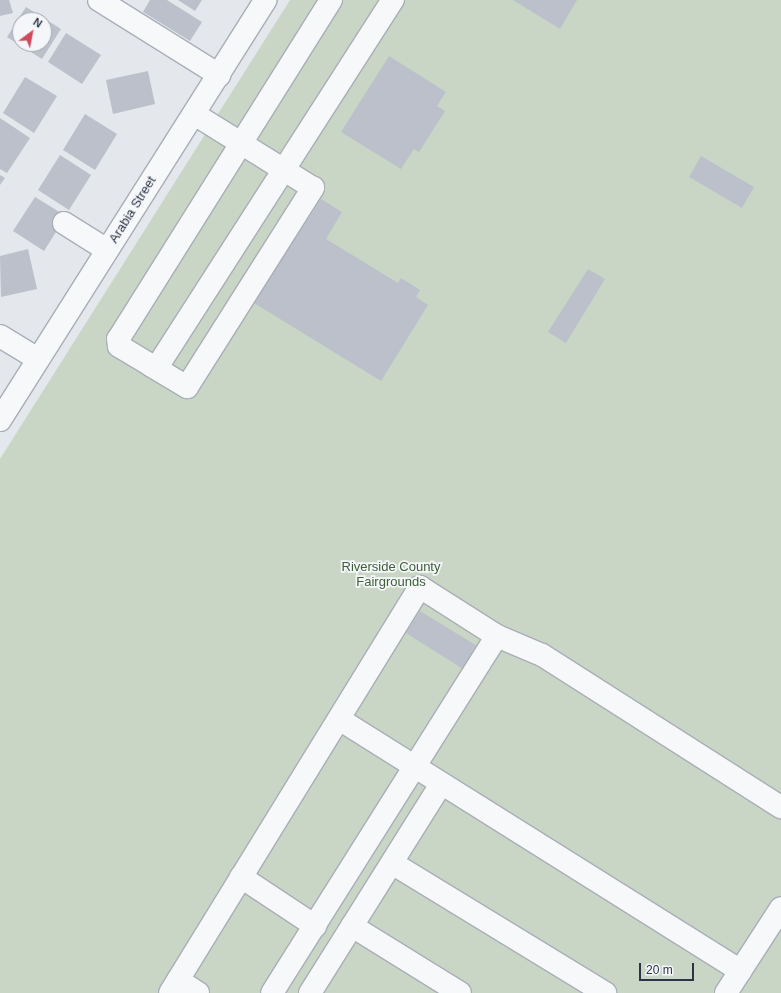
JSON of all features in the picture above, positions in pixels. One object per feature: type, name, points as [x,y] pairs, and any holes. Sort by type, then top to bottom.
[{"type":"street","points":[[99,0],[219,75]]},
{"type":"street","name":"Arabia Street","points":[[0,420],[266,0]]},
{"type":"street","points":[[194,114],[241,143],[284,169],[313,188],[187,387],[119,346],[118,339],[241,143],[331,0]]},
{"type":"street","points":[[152,366],[159,364],[393,0]]},
{"type":"street","points":[[64,223],[107,250]]},
{"type":"street","points":[[0,336],[38,359]]},
{"type":"street","points":[[198,993],[174,987],[420,587],[497,636],[542,655],[781,808]]},
{"type":"street","points":[[272,993],[497,636]]},
{"type":"street","points":[[339,719],[741,971]]},
{"type":"street","points":[[310,993],[441,784]]},
{"type":"street","points":[[392,863],[604,993]]},
{"type":"street","points":[[241,877],[315,926]]},
{"type":"street","points":[[726,993],[781,908]]},
{"type":"street","points":[[352,926],[460,993]]},
{"type":"green space","name":"Riverside County Fairgrounds","points":[[290,0],[781,0],[781,993],[0,993],[0,459]]},
{"type":"building","points":[[0,0],[9,0],[12,13],[0,16]]},
{"type":"building","points":[[150,0],[167,0],[202,22],[190,41],[143,12]]},
{"type":"building","points":[[178,0],[202,0],[195,11]]},
{"type":"building","points":[[513,0],[577,0],[560,29]]},
{"type":"building","points":[[26,7],[34,12],[23,12]]},
{"type":"building","points":[[52,23],[61,29],[52,43]]},
{"type":"building","points":[[12,29],[12,40],[7,37]]},
{"type":"building","points":[[66,33],[101,55],[82,84],[48,62]]},
{"type":"building","points":[[31,52],[46,52],[42,59]]},
{"type":"building","points":[[389,56],[446,92],[437,106],[445,111],[419,152],[414,149],[401,169],[341,132]]},
{"type":"building","points":[[148,71],[155,104],[113,114],[106,80]]},
{"type":"building","points":[[25,77],[57,96],[34,133],[3,113]]},
{"type":"building","points":[[85,114],[117,134],[95,170],[63,150]]},
{"type":"building","points":[[0,118],[30,138],[7,173],[0,169]]},
{"type":"building","points":[[60,155],[91,175],[69,210],[38,190]]},
{"type":"building","points":[[701,156],[754,187],[742,208],[689,177]]},
{"type":"building","points":[[0,175],[5,178],[0,185]]},
{"type":"building","points":[[35,197],[66,216],[44,251],[13,231]]},
{"type":"building","points":[[321,199],[342,212],[326,239],[398,283],[401,278],[420,290],[416,297],[428,305],[381,381],[246,298],[294,221],[303,227]]},
{"type":"building","points":[[28,249],[37,289],[1,297],[0,256]]},
{"type":"building","points":[[588,269],[605,279],[566,343],[548,332]]},
{"type":"building","points":[[420,611],[477,646],[463,669],[406,633]]}]
